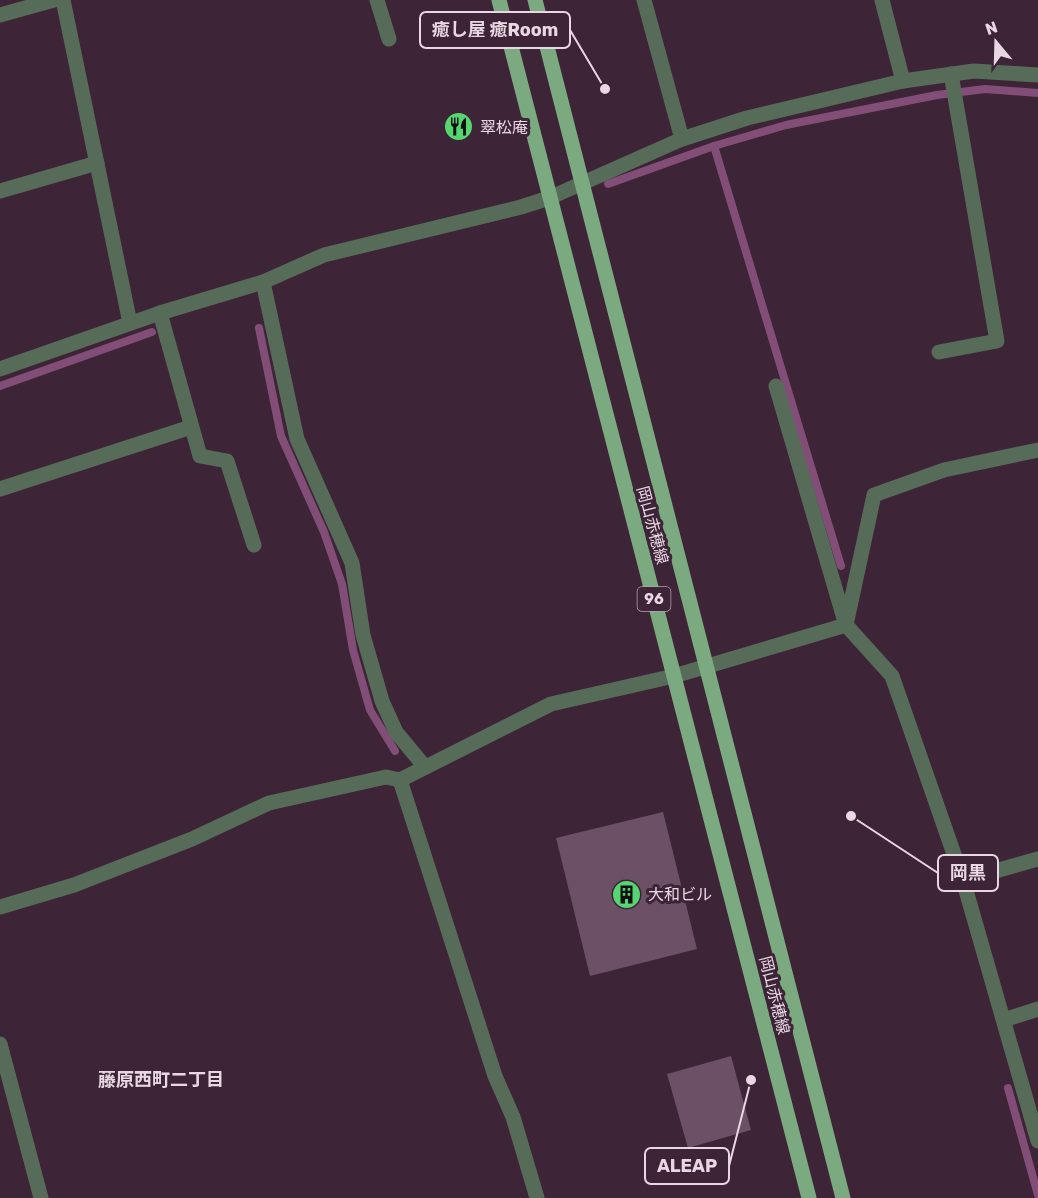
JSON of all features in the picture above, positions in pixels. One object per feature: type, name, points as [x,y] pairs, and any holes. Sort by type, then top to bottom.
[{"type":"main road","name":"岡山赤穂線","points":[[499,0],[809,1198]]},
{"type":"main road","name":"岡山赤穂線","points":[[535,0],[843,1198]]},
{"type":"street","points":[[0,15],[54,0]]},
{"type":"street","points":[[63,0],[130,323]]},
{"type":"street","points":[[377,0],[389,39]]},
{"type":"street","points":[[644,0],[682,139]]},
{"type":"street","points":[[882,0],[903,81]]},
{"type":"street","points":[[0,369],[160,313],[263,282],[324,255],[521,207],[549,198],[682,139],[747,118],[903,81],[953,87],[974,71],[1038,75]]},
{"type":"street","points":[[939,352],[997,341],[953,87]]},
{"type":"street","points":[[0,191],[97,163]]},
{"type":"street","points":[[263,282],[297,439],[352,563],[363,636],[382,701],[396,732],[425,767]]},
{"type":"street","points":[[160,313],[200,456],[227,462],[254,545]]},
{"type":"street","points":[[776,386],[846,625],[892,676],[963,880],[1038,1141]]},
{"type":"street","points":[[0,489],[192,428]]},
{"type":"street","points":[[846,625],[874,495],[944,470],[1038,450]]},
{"type":"street","points":[[0,907],[85,881],[192,839],[269,803],[386,777],[399,780],[551,704],[674,676],[846,625]]},
{"type":"street","points":[[399,780],[495,1076],[513,1117],[537,1198]]},
{"type":"street","points":[[963,880],[1038,859]]},
{"type":"street","points":[[1004,1020],[1038,1009]]},
{"type":"street","points":[[0,1044],[5,1085],[41,1198]]},
{"type":"building","name":"大和ビル","points":[[663,812],[697,949],[590,976],[556,838]]},
{"type":"building","points":[[731,1056],[751,1130],[688,1148],[667,1074]]},
{"type":"waterway","points":[[608,184],[714,146],[786,125],[937,95],[985,89],[1038,93]]},
{"type":"waterway","points":[[714,146],[841,566]]},
{"type":"waterway","points":[[259,328],[281,436],[324,532],[342,584],[353,650],[370,710],[395,751]]},
{"type":"waterway","points":[[0,386],[152,332]]},
{"type":"waterway","points":[[1008,1088],[1038,1195]]},
{"type":"place","name":"癒し屋 癒Room","points":[[605,89]]},
{"type":"place","name":"翠松庵","points":[[459,127]]},
{"type":"place","name":"岡黒","points":[[851,816]]},
{"type":"place","name":"大和ビル","points":[[627,894]]},
{"type":"place","name":"ALEAP","points":[[751,1080]]},
{"type":"district","name":"藤原西町二丁目","points":[[161,1080]]}]
